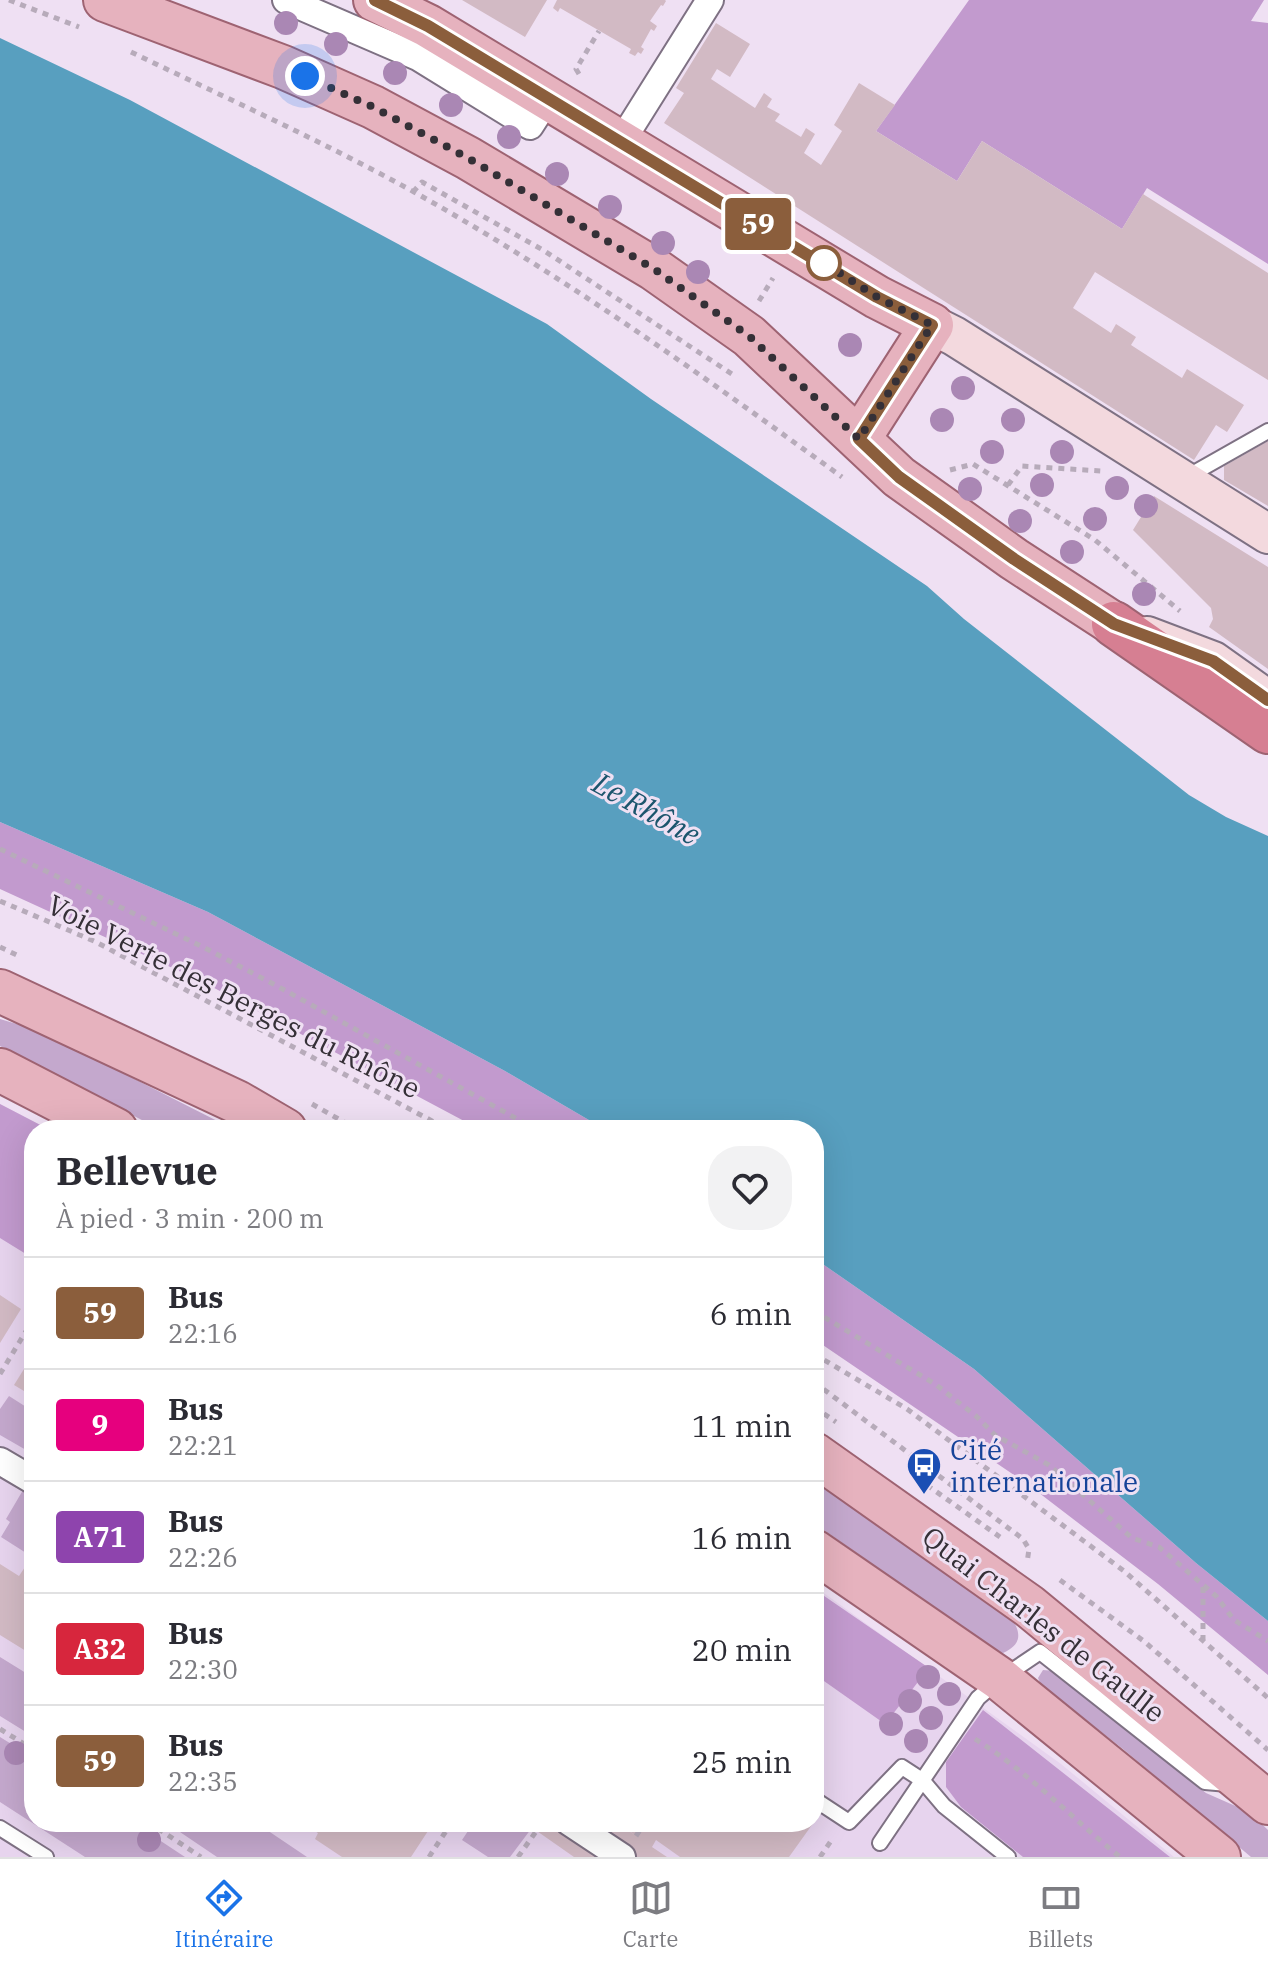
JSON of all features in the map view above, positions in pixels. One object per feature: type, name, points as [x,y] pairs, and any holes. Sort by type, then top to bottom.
[{"type":"highway","points":[[1114,624],[1268,731]]},
{"type":"main road","points":[[375,0],[565,89],[621,142],[877,297],[954,336],[1268,534]]},
{"type":"main road","points":[[95,15],[326,85],[468,158],[654,269],[749,336],[899,477],[1014,559],[1114,624],[1213,661],[1268,700]]},
{"type":"main road","points":[[859,439],[932,325]]},
{"type":"main road","points":[[6,998],[237,1102],[268,1120]]},
{"type":"main road","points":[[0,1070],[97,1120]]},
{"type":"main road","name":"Quai Charles de Gaulle","points":[[824,1461],[1029,1606],[1258,1794]]},
{"type":"main road","points":[[824,1558],[1000,1679],[1207,1853]]},
{"type":"street","points":[[286,0],[418,57],[530,126],[565,89]]},
{"type":"street","points":[[621,142],[710,0]]},
{"type":"street","points":[[0,1461],[24,1475]]},
{"type":"street","points":[[584,1832],[622,1857]]},
{"type":"lane","points":[[1181,480],[1268,431]]},
{"type":"lane","points":[[1029,1606],[1040,1652],[1205,1782],[1258,1794]]},
{"type":"lane","points":[[880,1843],[978,1698],[1040,1652]]},
{"type":"lane","points":[[824,1806],[849,1822],[902,1767],[922,1780],[944,1806],[1008,1857]]},
{"type":"lane","points":[[0,1828],[46,1857]]},
{"type":"path","points":[[9,0],[95,15]]},
{"type":"path","points":[[565,89],[599,31]]},
{"type":"path","points":[[126,50],[413,192],[422,182],[543,250],[739,379]]},
{"type":"path","points":[[946,471],[973,464],[1095,540],[1177,608]]},
{"type":"path","points":[[1008,485],[1022,466],[1105,471]]},
{"type":"path","points":[[0,849],[203,947],[519,1120]]},
{"type":"path","name":"Voie Verte des Berges du Rhône","points":[[0,901],[94,941],[430,1120]]},
{"type":"path","points":[[824,1317],[935,1384],[995,1435],[1049,1465],[1132,1538],[1159,1547],[1216,1596],[1234,1620],[1268,1641]]},
{"type":"path","points":[[0,1374],[24,1334]]},
{"type":"path","points":[[824,1360],[907,1409],[1124,1571],[1268,1698]]},
{"type":"path","points":[[824,1390],[1023,1539]]},
{"type":"path","points":[[1203,1586],[1203,1642]]},
{"type":"path","points":[[957,1727],[1005,1757],[1120,1857]]},
{"type":"path","points":[[0,1729],[24,1744]]},
{"type":"path","points":[[163,1832],[201,1857]]},
{"type":"path","points":[[429,1857],[445,1832]]},
{"type":"path","points":[[518,1857],[536,1832]]},
{"type":"shaded area","points":[[969,0],[1264,0],[1251,21],[1268,23],[1268,264],[1147,188],[1122,229],[982,141],[957,181],[876,131]]},
{"type":"shaded area","points":[[0,822],[208,912],[505,1071],[589,1120],[462,1120],[203,982],[0,889]]},
{"type":"shaded area","points":[[0,1019],[40,1031],[215,1120],[142,1120],[0,1046]]},
{"type":"shaded area","points":[[0,1104],[31,1120],[24,1120],[24,1832],[824,1832],[824,1593],[1061,1764],[1174,1857],[0,1857]]},
{"type":"shaded area","points":[[0,1104],[31,1120],[24,1120],[24,1253],[0,1238]]},
{"type":"shaded area","points":[[824,1265],[974,1369],[1196,1563],[1268,1621],[1268,1675],[1158,1584],[1030,1486],[824,1346]]},
{"type":"shaded area","points":[[9,1396],[24,1406],[24,1449],[0,1435],[0,1409]]},
{"type":"shaded area","points":[[824,1483],[1013,1620],[1018,1631],[1016,1643],[1003,1653],[824,1530]]},
{"type":"shaded area","points":[[24,1488],[24,1552],[1,1537],[10,1522],[6,1519]]},
{"type":"shaded area","points":[[824,1596],[929,1668],[885,1724],[824,1681]]},
{"type":"shaded area","points":[[0,1657],[24,1672],[24,1731],[0,1716]]},
{"type":"shaded area","points":[[1043,1670],[1055,1671],[1206,1793],[1249,1812],[1268,1830],[1268,1857],[1251,1857],[1123,1749],[1041,1685],[1038,1678]]},
{"type":"shaded area","points":[[983,1710],[1170,1857],[1023,1857],[961,1807],[946,1787],[946,1762]]},
{"type":"shaded area","points":[[0,1737],[24,1752],[24,1818],[0,1802]]},
{"type":"shaded area","points":[[46,1832],[147,1832],[185,1857],[85,1857]]},
{"type":"shaded area","points":[[180,1832],[270,1832],[307,1857],[217,1857]]},
{"type":"shaded area","points":[[467,1832],[529,1832],[510,1857],[488,1857],[462,1840]]},
{"type":"water","name":"Le Rhône","points":[[0,38],[130,100],[547,324],[651,399],[927,586],[964,619],[1189,795],[1226,817],[1268,836],[1268,1621],[1196,1563],[974,1369],[824,1265],[824,1120],[589,1120],[505,1071],[208,912],[0,822]]},
{"type":"building","points":[[462,0],[547,0],[525,37]]},
{"type":"building","points":[[557,0],[666,1],[650,21],[657,26],[654,31],[651,29],[641,47],[644,49],[641,54],[638,52],[635,56],[629,53],[631,49],[560,8],[558,12],[553,8]]},
{"type":"building","points":[[716,23],[750,44],[730,77],[717,69],[711,79],[755,108],[764,93],[772,99],[767,107],[780,114],[775,121],[801,137],[806,128],[815,134],[804,153],[821,165],[842,131],[834,125],[859,83],[895,105],[876,131],[957,181],[982,141],[1122,229],[1143,194],[1268,273],[1268,380],[1095,272],[1073,308],[1111,333],[1116,324],[1136,337],[1131,345],[1182,378],[1187,369],[1244,405],[1227,432],[1216,425],[1194,460],[664,123],[684,93],[676,88]]},
{"type":"building","points":[[1268,441],[1268,506],[1224,480],[1224,466]]},
{"type":"building","points":[[1154,496],[1268,567],[1268,669],[1209,627],[1213,619],[1211,608],[1133,530]]},
{"type":"building","points":[[0,1295],[21,1309],[0,1343]]},
{"type":"building","points":[[24,1369],[24,1391],[14,1385]]},
{"type":"building","points":[[0,1564],[19,1576],[24,1568],[24,1650],[0,1635]]},
{"type":"building","points":[[427,1832],[411,1857],[342,1857],[315,1839],[318,1833]]},
{"type":"building","points":[[538,1832],[630,1832],[635,1835],[631,1832],[807,1832],[789,1857],[680,1857],[656,1840],[652,1847],[667,1857],[574,1857]]},
{"type":"bus line","name":"59","points":[[375,0],[428,26],[877,297],[932,325],[859,439],[899,477],[1014,559],[1114,624],[1213,661],[1268,700]]},
{"type":"place","name":"Cité internationale","points":[[924,1496]]},
{"type":"route","points":[[305,76],[373,107],[468,158],[654,269],[749,336],[859,439],[932,325],[877,297],[824,263]]}]
